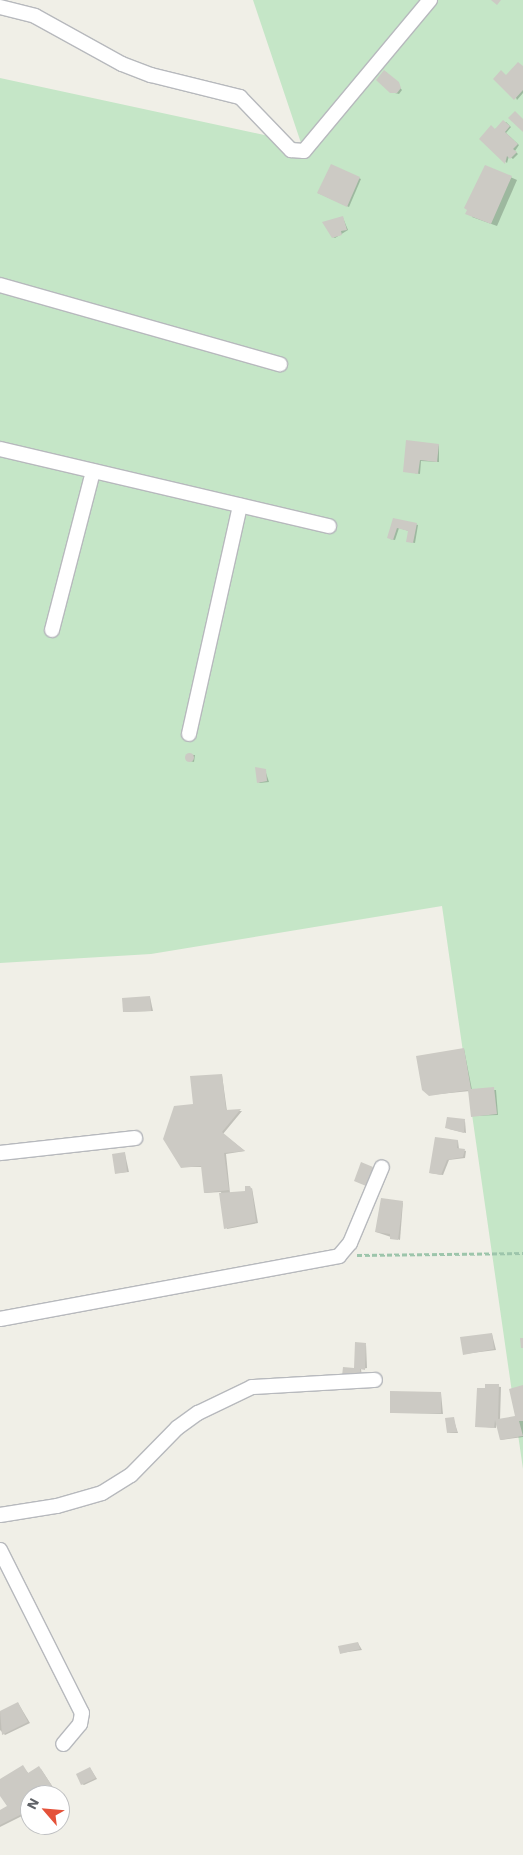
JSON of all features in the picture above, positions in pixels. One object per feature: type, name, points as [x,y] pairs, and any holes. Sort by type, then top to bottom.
[{"type":"street","points":[[0,7],[35,16],[122,64],[151,75],[240,97],[291,150],[304,152],[430,0]]},
{"type":"street","points":[[0,285],[280,364]]},
{"type":"street","points":[[0,450],[329,526]]},
{"type":"street","points":[[52,630],[93,471]]},
{"type":"street","points":[[189,734],[240,506]]},
{"type":"street","points":[[0,1153],[135,1138]]},
{"type":"street","points":[[0,1320],[339,1256],[350,1243],[382,1166]]},
{"type":"street","points":[[0,1515],[57,1506],[102,1494],[131,1475],[177,1428],[198,1413],[252,1387],[376,1380]]},
{"type":"street","points":[[0,1550],[82,1713],[80,1724],[63,1744]]},
{"type":"path","points":[[339,1256],[523,1252]]},
{"type":"green space","points":[[253,0],[523,0],[523,1469],[442,906],[151,954],[0,963],[0,78],[301,143]]},
{"type":"building","points":[[491,0],[501,0],[497,5]]},
{"type":"building","points":[[518,62],[523,66],[523,90],[514,100],[493,79],[501,70],[506,75]]},
{"type":"building","points":[[384,70],[399,82],[401,88],[397,93],[390,93],[376,80]]},
{"type":"building","points":[[515,111],[523,119],[523,132],[508,118]]},
{"type":"building","points":[[503,120],[510,126],[505,132],[518,144],[513,149],[517,152],[510,159],[507,156],[505,164],[479,139],[491,125],[495,129]]},
{"type":"building","points":[[331,164],[360,177],[347,207],[317,193]]},
{"type":"building","points":[[485,165],[512,176],[491,224],[465,214],[467,210],[464,208]]},
{"type":"building","points":[[343,216],[347,230],[341,231],[342,235],[332,238],[322,222]]},
{"type":"building","points":[[406,440],[439,444],[437,462],[420,460],[418,474],[403,472]]},
{"type":"building","points":[[393,518],[417,523],[413,543],[406,542],[408,531],[397,528],[393,540],[387,538]]},
{"type":"building","points":[[189,753],[193,757],[189,761],[185,757]]},
{"type":"building","points":[[255,767],[266,769],[267,781],[257,783]]},
{"type":"building","points":[[150,996],[151,1011],[123,1012],[122,998]]},
{"type":"building","points":[[464,1048],[471,1089],[494,1087],[497,1114],[471,1117],[468,1090],[429,1096],[422,1090],[416,1056]]},
{"type":"building","points":[[222,1074],[226,1110],[241,1109],[222,1132],[245,1151],[224,1153],[229,1190],[204,1193],[201,1166],[181,1168],[163,1139],[174,1106],[193,1104],[190,1076]]},
{"type":"building","points":[[447,1117],[465,1119],[464,1133],[445,1128]]},
{"type":"building","points":[[435,1137],[458,1140],[457,1148],[465,1149],[463,1157],[447,1160],[441,1175],[429,1173]]},
{"type":"building","points":[[125,1152],[127,1172],[115,1174],[112,1154]]},
{"type":"building","points":[[361,1162],[373,1167],[366,1186],[354,1181]]},
{"type":"building","points":[[245,1186],[250,1186],[252,1190],[256,1222],[224,1229],[219,1193],[245,1191]]},
{"type":"building","points":[[381,1198],[403,1201],[398,1240],[390,1239],[390,1234],[375,1232]]},
{"type":"building","points":[[492,1333],[494,1349],[463,1355],[460,1337]]},
{"type":"building","points":[[520,1338],[523,1338],[523,1348],[521,1348]]},
{"type":"building","points":[[355,1342],[366,1343],[365,1370],[360,1369],[361,1376],[342,1376],[343,1367],[354,1368]]},
{"type":"building","points":[[485,1384],[499,1384],[498,1419],[515,1416],[509,1389],[523,1385],[523,1421],[519,1421],[523,1436],[500,1440],[495,1420],[494,1428],[475,1427],[477,1388],[485,1388]]},
{"type":"building","points":[[390,1391],[441,1392],[441,1413],[390,1413]]},
{"type":"building","points":[[454,1417],[457,1432],[447,1433],[445,1418]]},
{"type":"building","points":[[358,1642],[360,1649],[340,1654],[338,1646]]},
{"type":"building","points":[[18,1702],[28,1722],[2,1735],[0,1711]]},
{"type":"building","points":[[23,1765],[28,1773],[39,1766],[51,1785],[20,1785],[20,1815],[0,1825],[0,1810],[7,1806],[0,1796],[0,1779]]},
{"type":"building","points":[[90,1767],[96,1778],[81,1785],[76,1774]]}]
